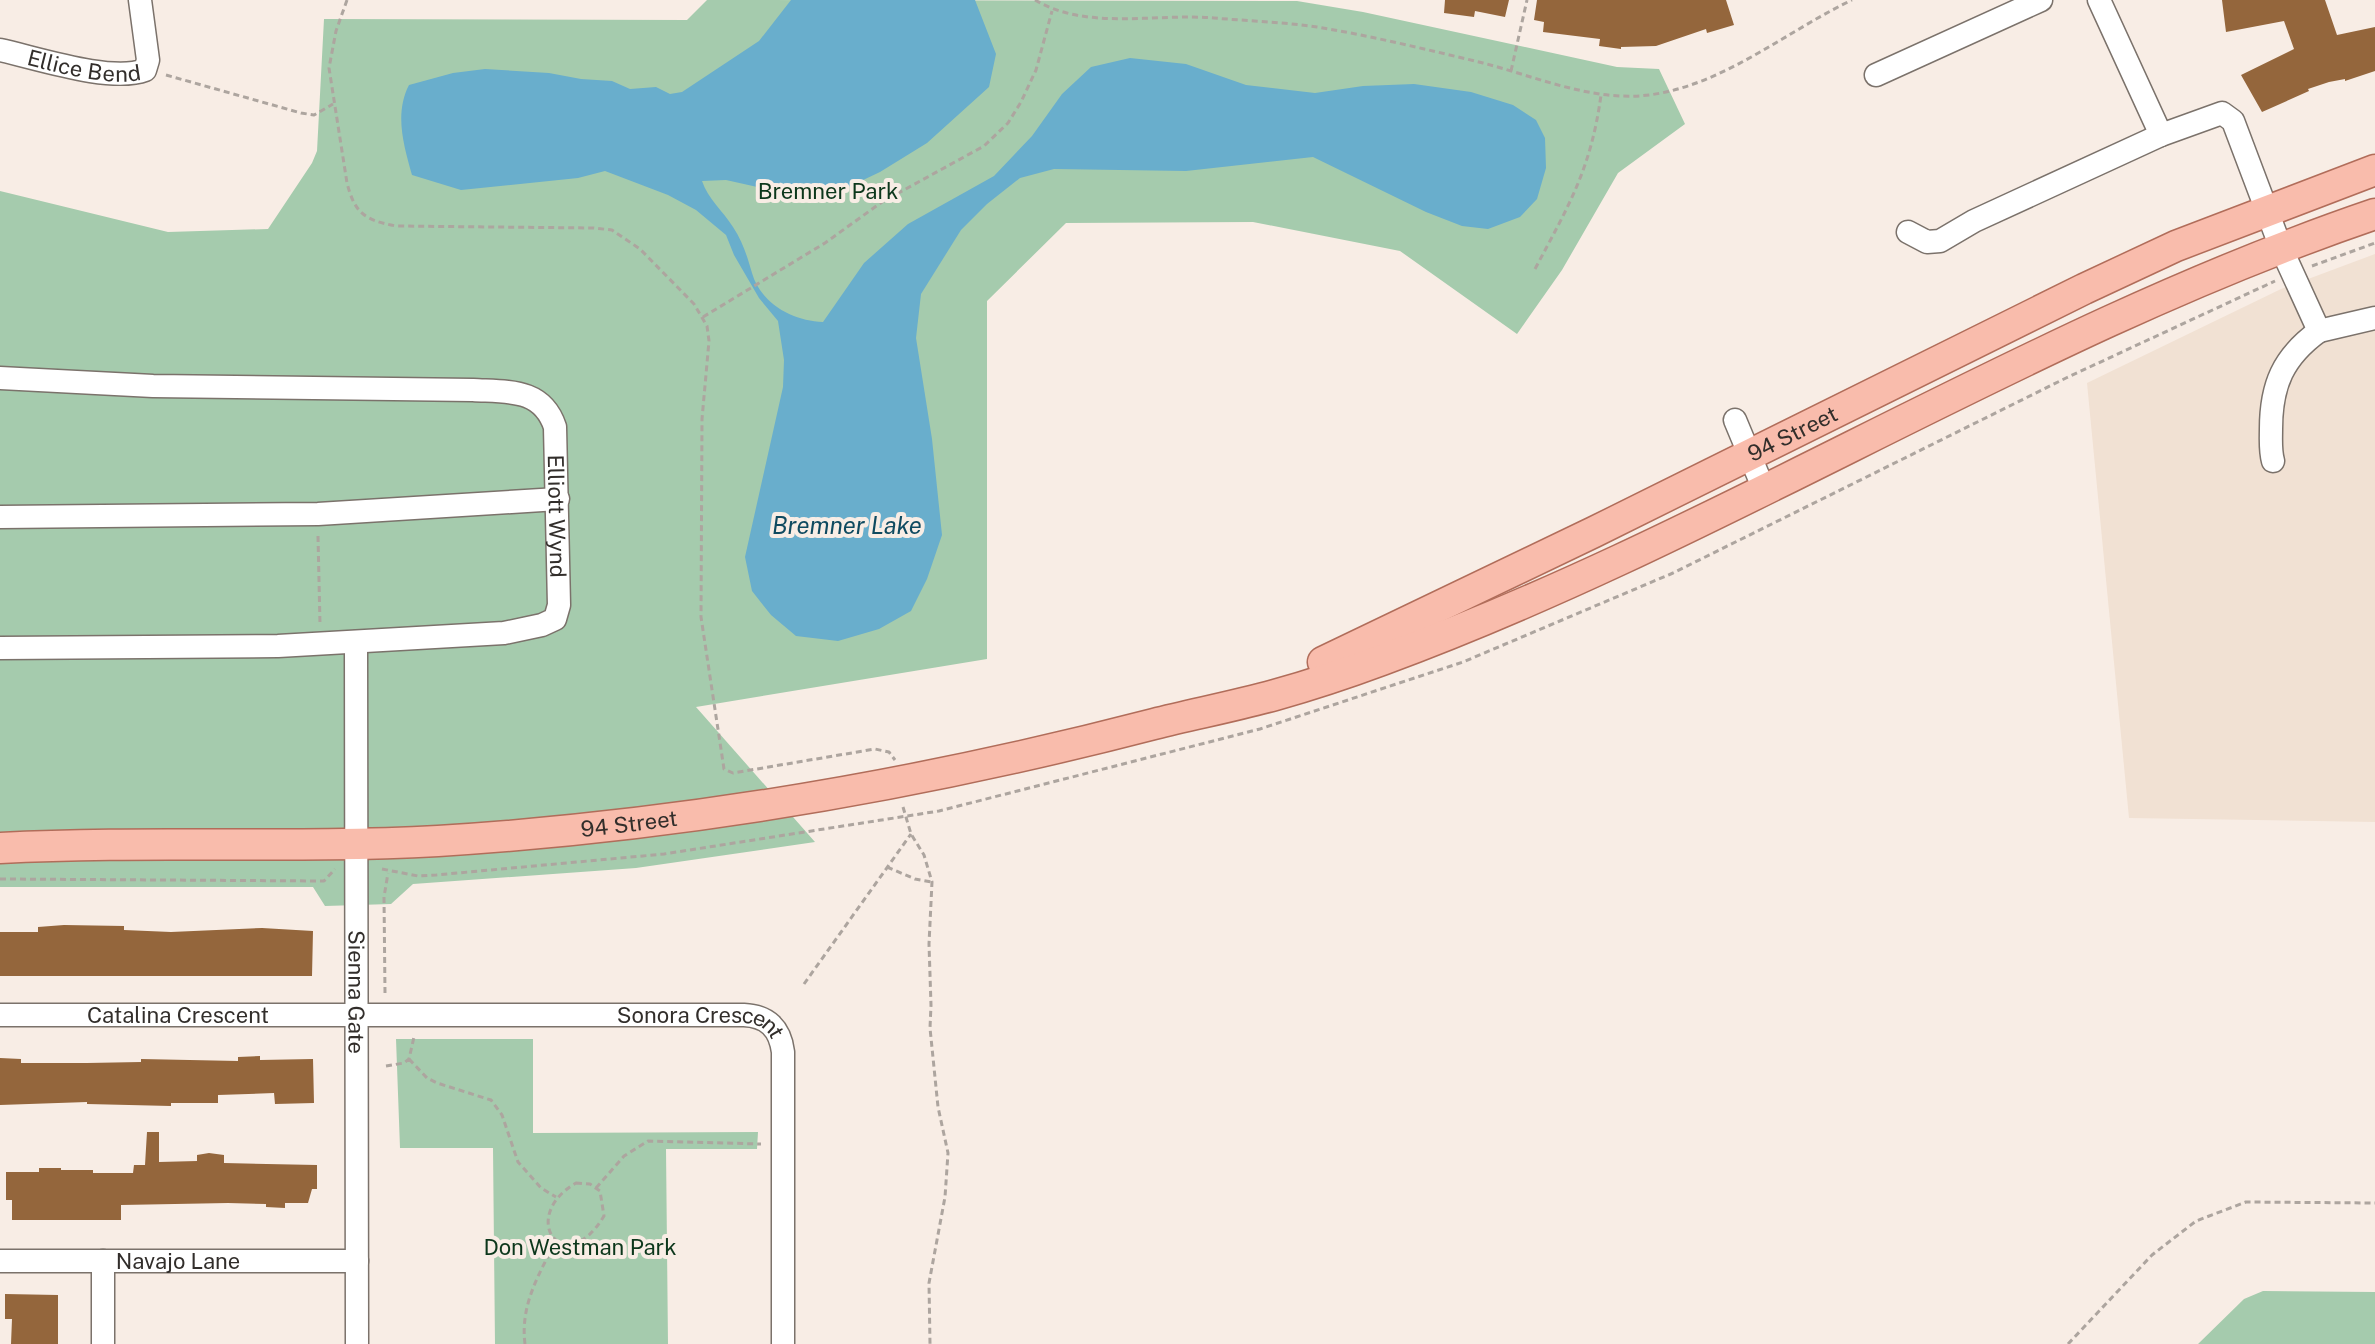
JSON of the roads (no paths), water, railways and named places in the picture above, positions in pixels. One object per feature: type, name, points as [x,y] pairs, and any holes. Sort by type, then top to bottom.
[{"type":"main road","name":"94 Street","points":[[1213,709],[1332,658],[2176,246],[2375,170]]},
{"type":"main road","name":"94 Street","points":[[0,848],[36,846],[356,855],[500,836],[647,823],[900,783],[1273,696],[1386,658],[1569,583],[1765,492],[1981,382],[2226,269],[2287,261],[2375,214]]},
{"type":"main road","name":"94 Street","points":[[0,840],[36,846]]},
{"type":"street","name":"Ellice Bend","points":[[0,50],[98,72],[136,74],[145,70],[148,60],[140,0]]},
{"type":"street","points":[[1876,75],[2041,0]]},
{"type":"street","points":[[2099,0],[2161,135]]},
{"type":"street","points":[[1908,232],[1927,242],[1940,241],[1974,221],[2161,135],[2222,113],[2229,116],[2287,261],[2319,331]]},
{"type":"street","points":[[2273,461],[2271,403],[2276,386],[2299,346],[2319,331],[2375,318]]},
{"type":"street","name":"Elliott Wynd","points":[[0,378],[153,386],[458,390],[524,394],[538,401],[550,413],[555,427],[559,605],[555,619],[504,633],[234,648],[0,648]]},
{"type":"street","points":[[1735,420],[1765,492]]},
{"type":"street","points":[[0,517],[318,514],[558,499]]},
{"type":"street","name":"Sienna Gate","points":[[356,642],[357,1344]]},
{"type":"street","name":"Catalina Crescent","points":[[0,1015],[356,1017]]},
{"type":"street","name":"Sonora Crescent","points":[[356,1017],[744,1015],[764,1018],[779,1034],[783,1052],[783,1344]]},
{"type":"street","name":"Navajo Lane","points":[[0,1261],[357,1261]]},
{"type":"street","points":[[103,1261],[103,1344]]},
{"type":"water","name":"Bremner Lake","points":[[791,0],[975,0],[996,54],[989,87],[927,143],[880,172],[842,190],[801,197],[726,180],[702,181],[739,238],[756,284],[763,294],[780,309],[812,321],[823,322],[864,263],[908,224],[994,176],[1032,136],[1062,94],[1091,67],[1130,58],[1186,64],[1246,85],[1315,93],[1363,86],[1414,84],[1471,92],[1513,105],[1536,120],[1545,138],[1546,168],[1537,199],[1520,217],[1488,229],[1462,226],[1426,212],[1313,157],[1186,171],[1054,169],[1020,178],[961,230],[921,294],[916,338],[932,439],[942,535],[927,579],[911,611],[879,629],[838,641],[796,636],[771,615],[752,591],[745,557],[783,387],[784,360],[778,321],[759,298],[726,235],[696,210],[668,195],[605,171],[578,178],[461,190],[412,175],[401,119],[409,85],[453,73],[485,69],[549,73],[612,81],[630,89],[656,87],[670,94],[682,92],[759,41]]},
{"type":"park label","name":"Bremner Park","points":[[828,191]]},
{"type":"park label","name":"Don Westman Park","points":[[580,1247]]}]
